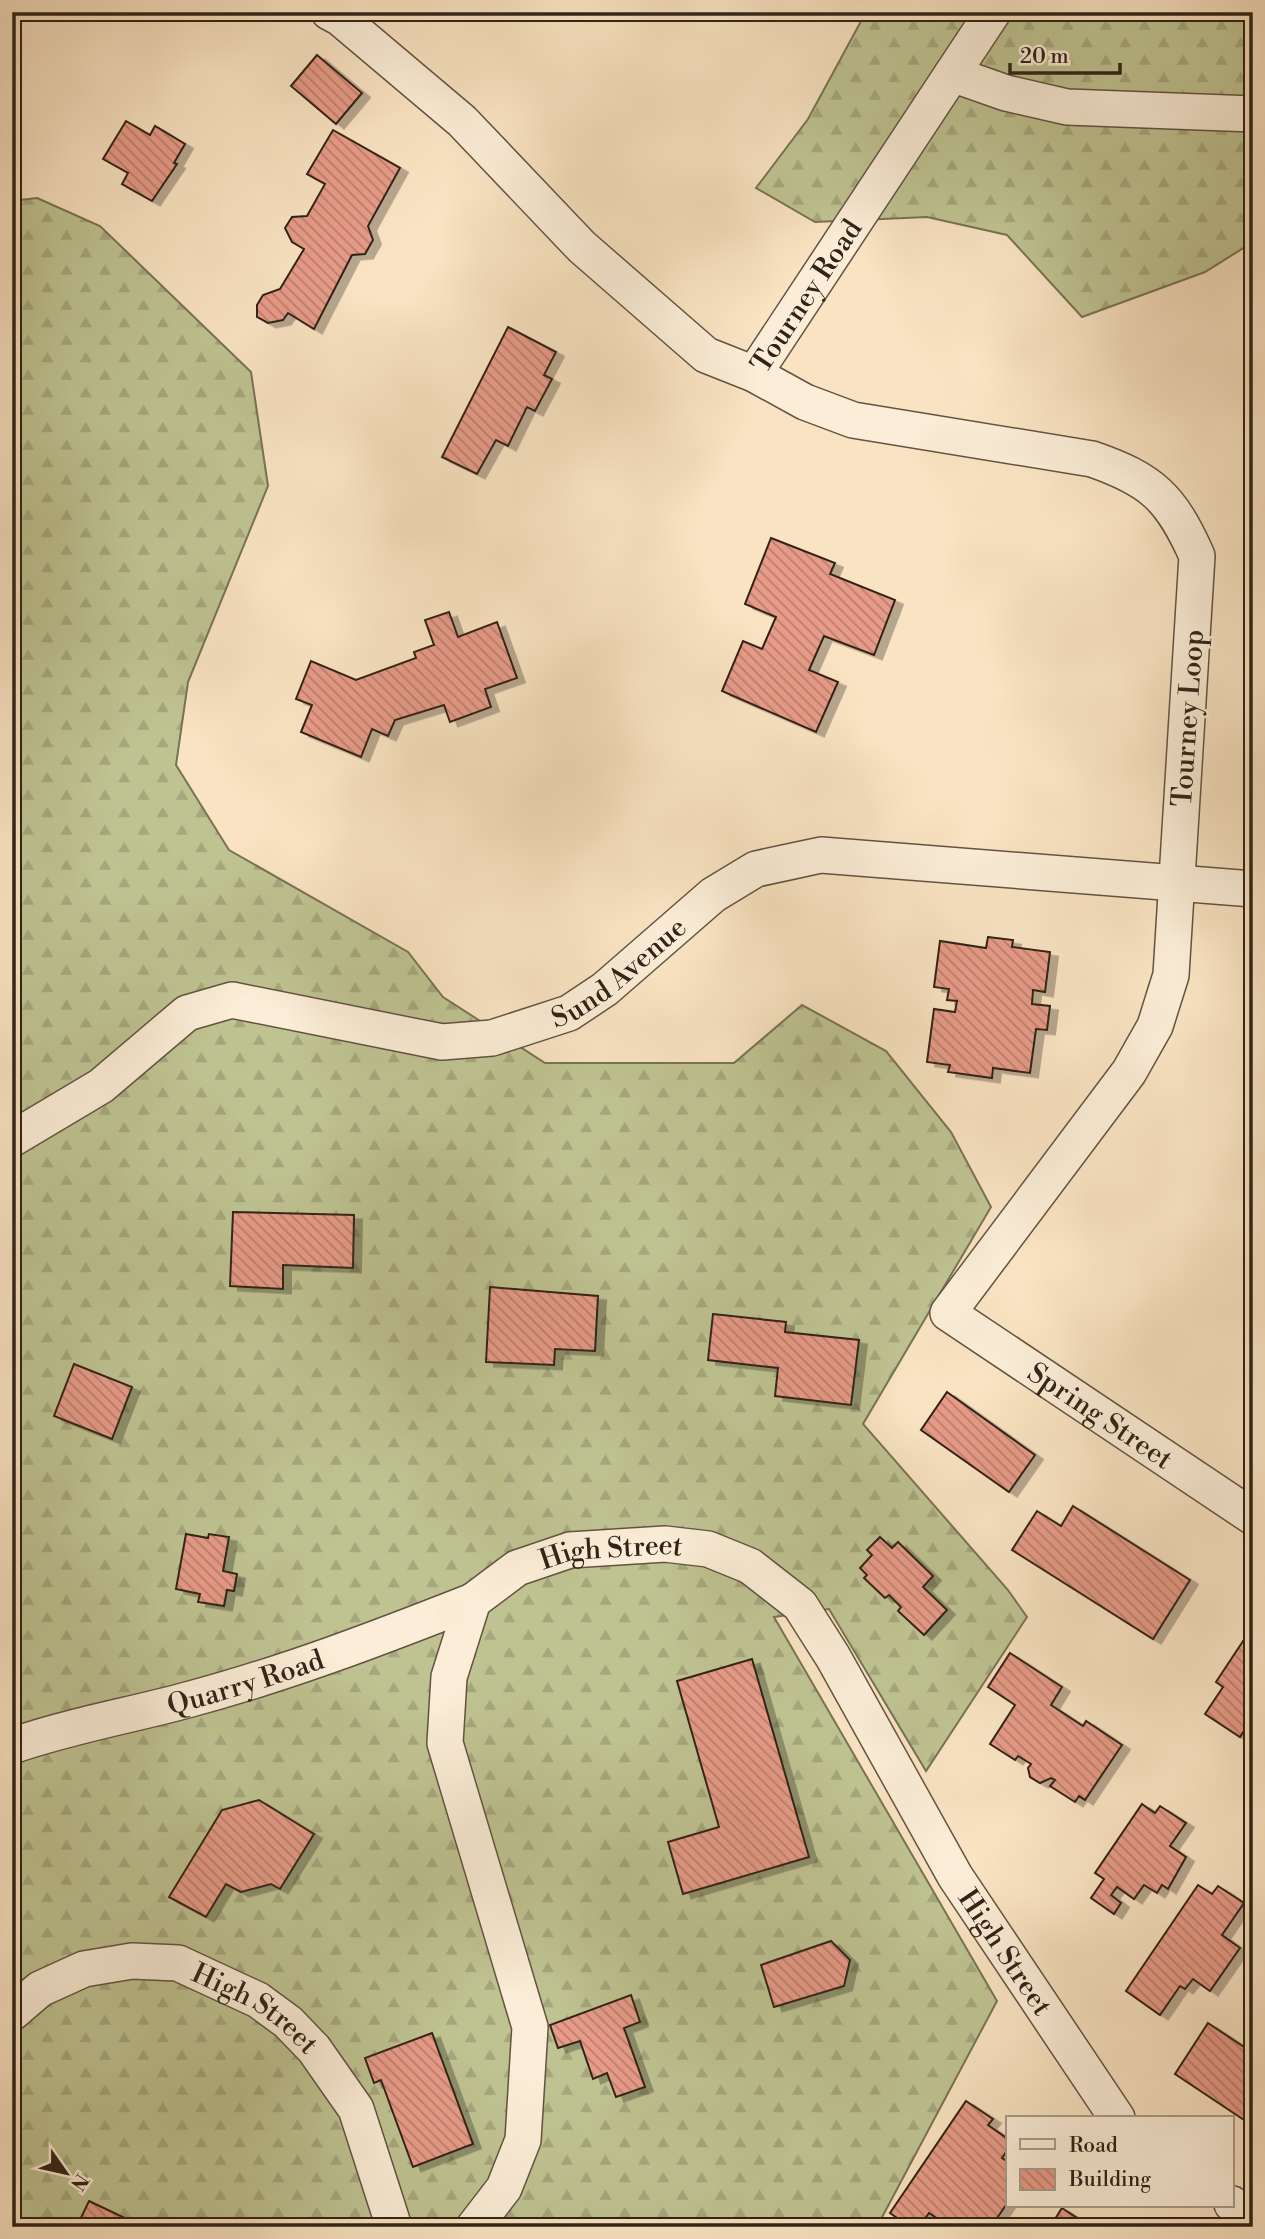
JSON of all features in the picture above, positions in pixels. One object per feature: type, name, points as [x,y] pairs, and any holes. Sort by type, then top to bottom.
[{"type":"street","name":"Tourney Road","points":[[329,12],[340,18],[462,121],[582,247],[706,355],[754,374],[993,12]]},
{"type":"street","points":[[952,74],[1006,93],[1068,107],[1253,114]]},
{"type":"street","name":"Tourney Loop","points":[[754,374],[805,402],[853,420],[1092,459],[1125,471],[1159,492],[1185,527],[1198,556],[1171,975],[1155,1027],[1129,1072],[948,1313]]},
{"type":"street","name":"Sund Avenue","points":[[12,1139],[101,1086],[187,1013],[232,1000],[442,1042],[492,1038],[569,1013],[605,989],[713,895],[756,869],[821,855],[1177,886],[1253,889]]},
{"type":"street","name":"Spring Street","points":[[948,1313],[1253,1517]]},
{"type":"street","name":"High Street","points":[[473,1601],[517,1569],[570,1550],[665,1544],[708,1549],[750,1566],[800,1605],[833,1657],[955,1876],[1116,2116]]},
{"type":"street","points":[[473,1601],[449,1677],[445,1743],[530,2027],[523,2140],[504,2188],[474,2227]]},
{"type":"street","name":"Quarry Road","points":[[12,1746],[58,1730],[186,1701],[265,1678],[425,1623],[473,1601]]},
{"type":"street","name":"High Street","points":[[12,2013],[40,1989],[85,1969],[132,1961],[178,1963],[258,2000],[288,2022],[314,2049],[356,2109],[394,2227]]},
{"type":"street","points":[[1234,2205],[1253,2218]]},
{"type":"green space","points":[[866,12],[1253,12],[1253,242],[1205,272],[1082,317],[1007,235],[927,217],[815,222],[756,188],[808,119]]},
{"type":"green space","points":[[37,198],[100,226],[251,372],[268,486],[188,682],[176,765],[229,850],[408,952],[443,997],[545,1063],[734,1063],[802,1005],[886,1051],[951,1132],[991,1207],[863,1424],[1008,1590],[1027,1617],[926,1771],[829,1609],[774,1617],[997,2001],[880,2221],[882,2227],[12,2227],[12,201]]},
{"type":"building","points":[[317,55],[362,93],[336,124],[291,86]]},
{"type":"building","points":[[126,121],[150,135],[155,126],[185,144],[174,163],[177,164],[152,201],[122,184],[128,173],[103,159]]},
{"type":"building","points":[[333,130],[400,168],[368,226],[373,240],[365,254],[352,255],[314,329],[288,313],[283,320],[268,323],[257,317],[257,305],[263,295],[280,289],[304,249],[292,242],[285,228],[292,217],[307,216],[325,184],[307,174]]},
{"type":"building","points":[[508,327],[556,352],[544,375],[552,379],[535,411],[527,407],[508,446],[496,440],[477,474],[442,457]]},
{"type":"building","points":[[771,538],[835,563],[830,574],[895,600],[874,655],[824,636],[809,670],[838,682],[816,732],[722,691],[743,641],[762,649],[776,617],[745,604]]},
{"type":"building","points":[[449,612],[458,637],[497,622],[517,678],[485,689],[491,707],[450,722],[444,705],[395,720],[388,736],[372,729],[361,757],[301,732],[312,705],[296,699],[311,661],[356,680],[416,658],[414,652],[434,645],[425,620]]},
{"type":"building","points":[[988,937],[1013,940],[1012,947],[1050,952],[1045,992],[1033,990],[1032,1004],[1050,1006],[1047,1030],[1036,1029],[1030,1073],[993,1068],[992,1078],[948,1072],[950,1065],[927,1062],[934,1009],[955,1012],[957,1001],[947,1000],[949,989],[934,987],[940,941],[986,948]]},
{"type":"building","points":[[233,1212],[354,1215],[353,1268],[283,1265],[283,1289],[230,1286]]},
{"type":"building","points":[[490,1287],[598,1296],[595,1351],[555,1349],[554,1365],[486,1362]]},
{"type":"building","points":[[713,1314],[786,1322],[785,1332],[859,1340],[851,1405],[775,1396],[778,1368],[708,1360]]},
{"type":"building","points":[[74,1364],[132,1387],[112,1439],[54,1416]]},
{"type":"building","points":[[947,1392],[1035,1455],[1009,1492],[921,1430]]},
{"type":"building","points":[[1073,1506],[1190,1580],[1153,1639],[1012,1550],[1037,1511],[1061,1526]]},
{"type":"building","points":[[186,1534],[208,1538],[209,1534],[229,1537],[223,1571],[237,1574],[234,1591],[227,1590],[224,1606],[198,1602],[200,1594],[176,1589]]},
{"type":"building","points":[[880,1537],[892,1548],[898,1542],[933,1576],[923,1587],[947,1610],[924,1635],[898,1611],[901,1607],[889,1595],[885,1598],[864,1578],[867,1575],[860,1568],[872,1555],[867,1550]]},
{"type":"building","points":[[1253,1626],[1253,1717],[1240,1737],[1205,1714],[1223,1687],[1216,1682]]},
{"type":"building","points":[[1010,1653],[1062,1687],[1051,1705],[1083,1726],[1086,1721],[1122,1745],[1085,1800],[1079,1796],[1075,1802],[1050,1786],[1055,1780],[1051,1778],[1040,1783],[1030,1777],[1028,1768],[1031,1764],[1018,1756],[1015,1760],[990,1744],[1015,1705],[988,1687]]},
{"type":"building","points":[[752,1659],[809,1857],[683,1894],[668,1842],[719,1827],[677,1681]]},
{"type":"building","points":[[259,1800],[314,1834],[280,1889],[271,1884],[241,1892],[226,1884],[206,1917],[169,1897],[222,1810]]},
{"type":"building","points":[[1142,1804],[1155,1813],[1160,1806],[1186,1823],[1170,1846],[1186,1857],[1168,1889],[1162,1885],[1157,1893],[1144,1885],[1134,1899],[1117,1887],[1111,1895],[1121,1903],[1114,1914],[1091,1898],[1104,1879],[1095,1873]]},
{"type":"building","points":[[1198,1885],[1212,1894],[1218,1886],[1244,1903],[1222,1935],[1240,1948],[1210,1991],[1193,1979],[1185,1989],[1180,1986],[1160,2015],[1126,1991]]},
{"type":"building","points":[[831,1941],[850,1960],[844,1986],[774,2007],[761,1965]]},
{"type":"building","points":[[631,1995],[640,2022],[624,2028],[645,2087],[616,2097],[607,2073],[593,2079],[580,2041],[558,2048],[550,2025]]},
{"type":"building","points":[[1208,2023],[1253,2053],[1250,2124],[1175,2074]]},
{"type":"building","points":[[432,2033],[473,2144],[413,2167],[381,2080],[374,2083],[365,2058]]},
{"type":"building","points":[[966,2101],[993,2119],[988,2125],[1006,2138],[1006,2152],[1002,2158],[1006,2161],[1006,2205],[991,2227],[950,2227],[929,2213],[919,2227],[910,2227],[890,2213]]},
{"type":"building","points":[[89,2201],[129,2220],[126,2227],[78,2224]]},
{"type":"building","points":[[1062,2208],[1091,2227],[1050,2227]]}]
